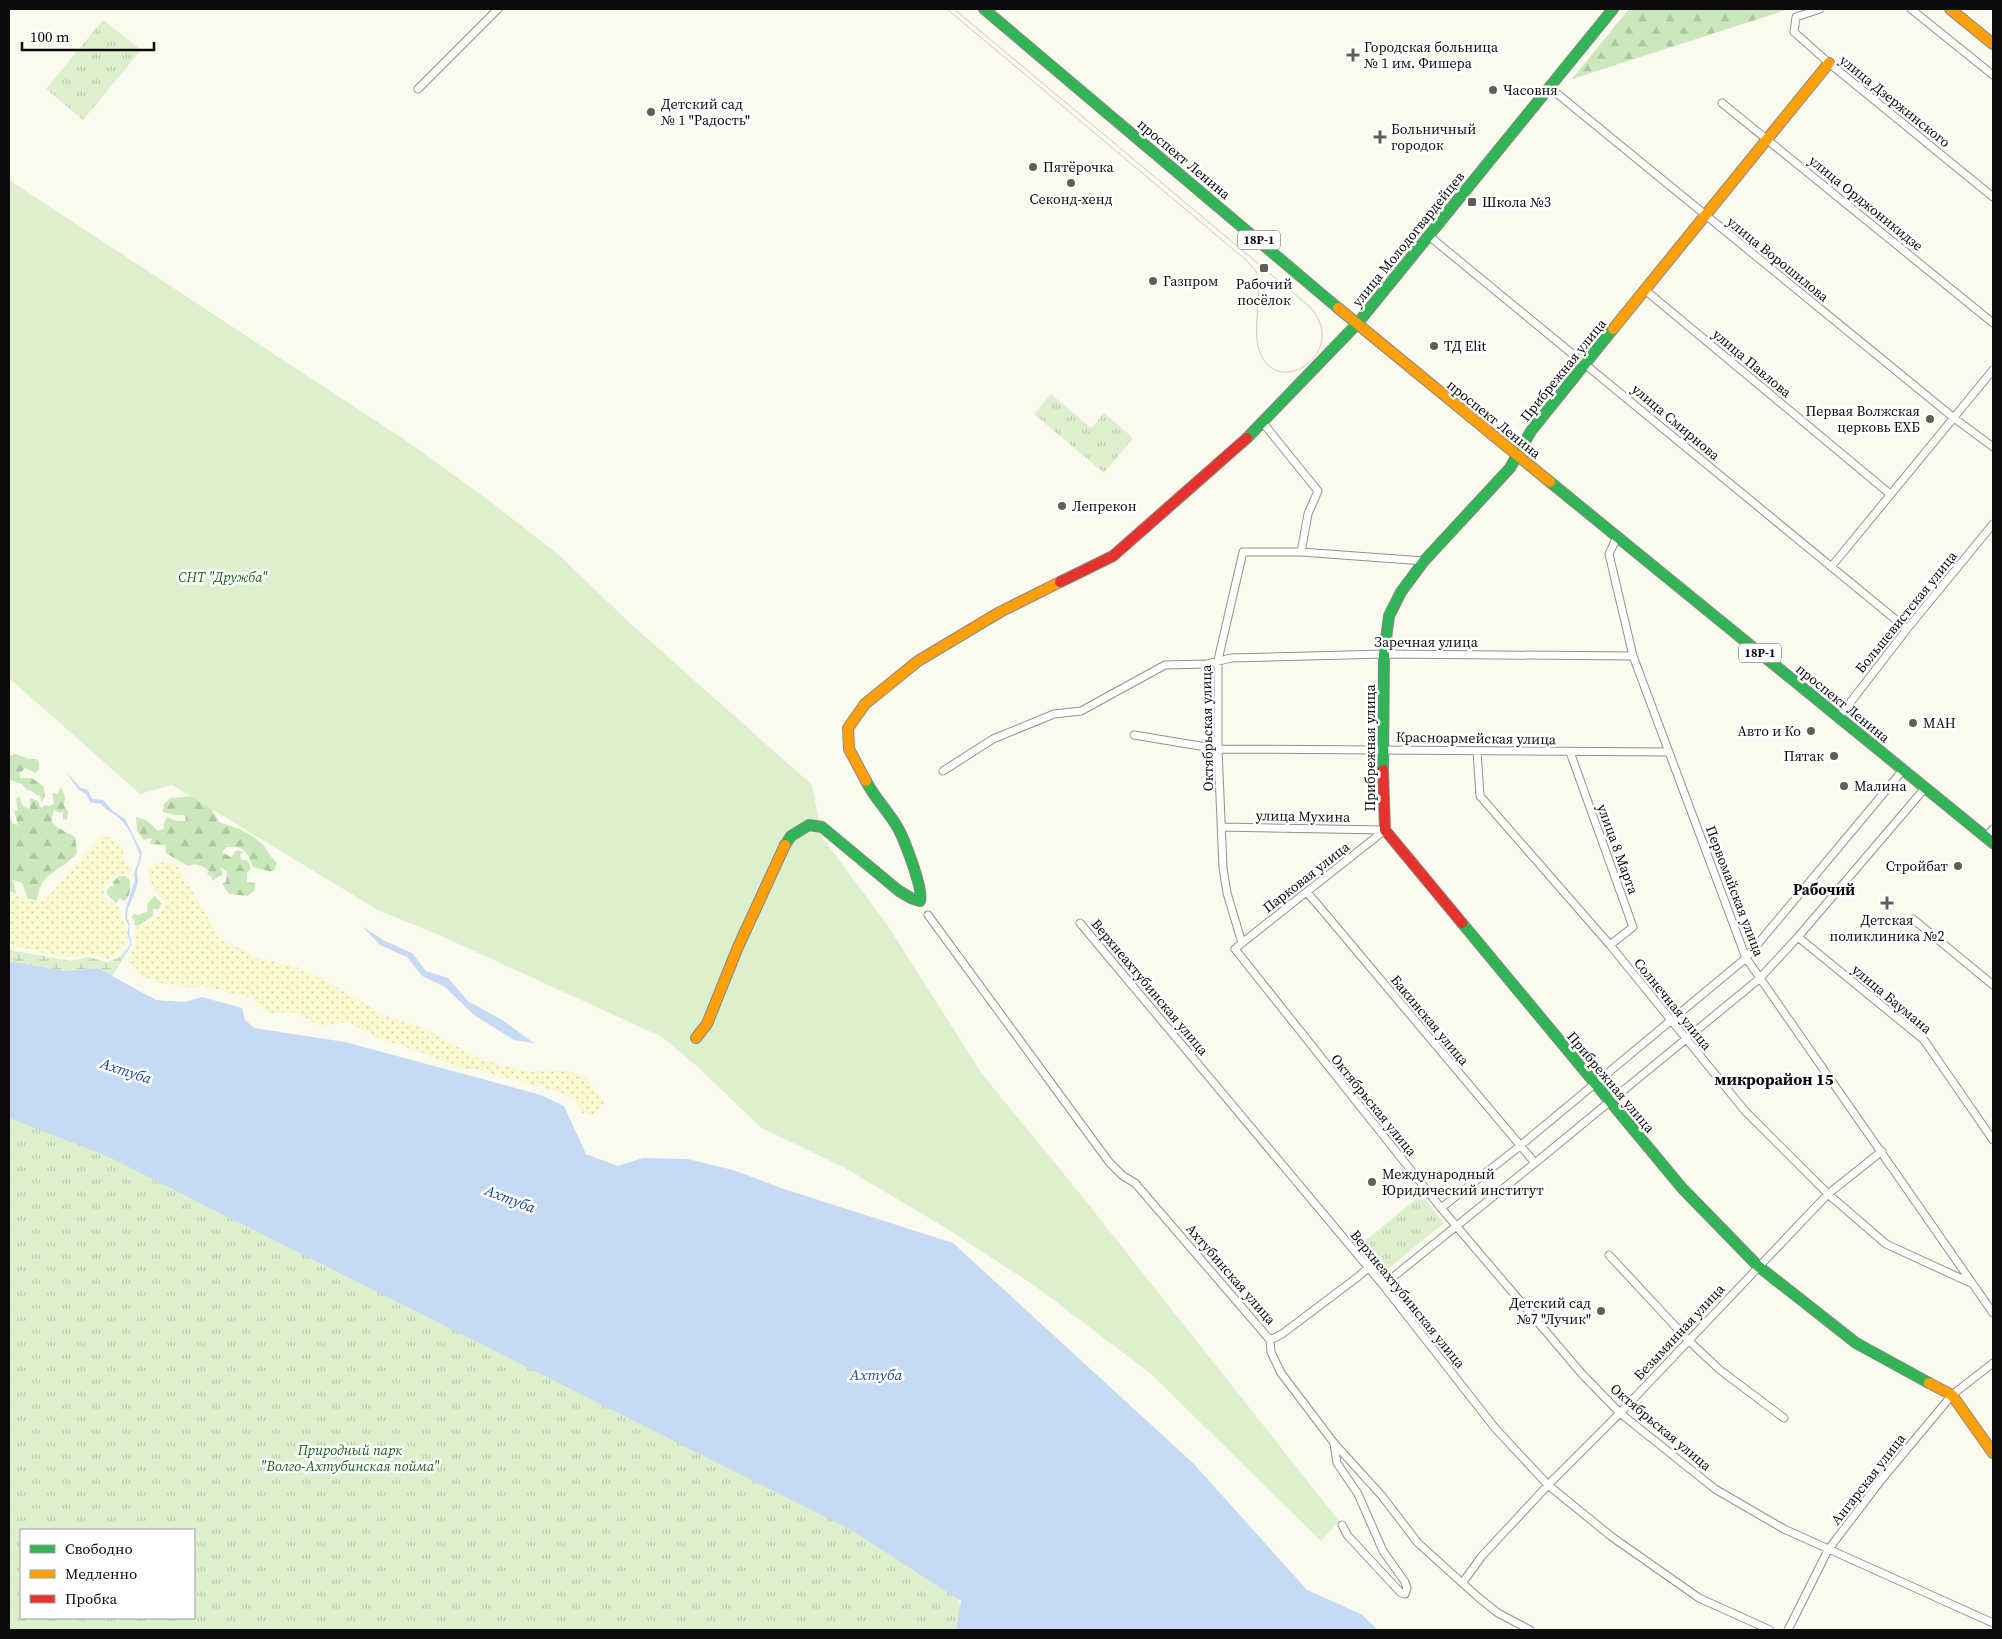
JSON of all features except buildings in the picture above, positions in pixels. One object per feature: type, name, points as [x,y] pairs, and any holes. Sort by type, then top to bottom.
[{"type":"street","points":[[418,89],[498,9]]},
{"type":"street","name":"проспект Ленина","points":[[984,9],[1357,324],[1990,840]]},
{"type":"street","name":"улица Молодогвардейцев","points":[[696,1038],[707,1024],[738,947],[784,846],[791,836],[809,825],[823,827],[865,864],[906,896],[915,901],[920,901],[922,896],[919,885],[899,830],[872,792],[849,749],[848,728],[865,704],[918,661],[1000,612],[1113,556],[1254,432],[1357,324],[1613,9]]},
{"type":"street","name":"улица Дзержинского","points":[[1820,9],[1796,18],[1794,32],[1829,63],[1993,197]]},
{"type":"street","points":[[1911,9],[1993,75]]},
{"type":"street","points":[[1950,9],[1993,44]]},
{"type":"street","name":"Прибрежная улица","points":[[1829,63],[1584,363],[1531,431],[1510,468],[1424,562],[1401,592],[1389,616],[1384,654],[1382,749],[1385,830],[1682,1188],[1758,1266],[1856,1344],[1952,1394],[1993,1453]]},
{"type":"street","name":"улица Ворошилова","points":[[1549,87],[1954,418],[1993,447]]},
{"type":"street","name":"улица Орджоникидзе","points":[[1722,103],[1993,323]]},
{"type":"street","name":"улица Смирнова","points":[[1429,236],[1907,629]]},
{"type":"street","name":"улица Павлова","points":[[1645,290],[1890,494]]},
{"type":"street","points":[[1831,567],[1993,370]]},
{"type":"street","points":[[1262,423],[1318,491],[1308,514],[1301,552]]},
{"type":"street","name":"Большевистская улица","points":[[1838,717],[1993,524]]},
{"type":"street","name":"Первомайская улица","points":[[1617,537],[1609,554],[1633,656],[1746,958],[1993,1313]]},
{"type":"street","name":"Октябрьская улица","points":[[1424,562],[1301,552],[1243,552],[1218,660],[1218,749],[1224,868],[1227,893],[1242,943],[1235,949],[1441,1208],[1582,1374],[1620,1413],[1715,1489],[1784,1529],[1993,1622]]},
{"type":"street","name":"Заречная улица","points":[[943,771],[993,739],[1054,714],[1081,711],[1165,665],[1207,664],[1231,658],[1384,654],[1633,656]]},
{"type":"street","name":"Красноармейская улица","points":[[1134,735],[1218,749],[1668,752]]},
{"type":"street","name":"Солнечная улица","points":[[1478,751],[1480,796],[1610,945],[1745,1112],[1828,1194],[1886,1244],[1973,1284]]},
{"type":"street","name":"улица 8 Марта","points":[[1570,752],[1633,927],[1610,945]]},
{"type":"street","points":[[1441,1208],[1520,1146],[1746,958],[1903,770]]},
{"type":"street","points":[[1382,1285],[1535,1163],[1759,979],[1798,937],[1925,788]]},
{"type":"street","name":"улица Мухина","points":[[1221,827],[1385,830]]},
{"type":"street","points":[[1990,840],[1993,829]]},
{"type":"street","name":"Парковая улица","points":[[1242,943],[1385,830]]},
{"type":"street","name":"Бакинская улица","points":[[1307,892],[1535,1163]]},
{"type":"street","name":"Ахтубинская улица","points":[[928,915],[1109,1162],[1123,1176],[1135,1183],[1270,1340],[1271,1352],[1281,1373],[1334,1443],[1382,1496],[1418,1543],[1442,1566],[1498,1613],[1530,1630]]},
{"type":"street","points":[[1913,919],[1993,985]]},
{"type":"street","name":"Верхнеахтубинская улица","points":[[1080,923],[1382,1285],[1495,1428],[1548,1485],[1612,1537],[1700,1598],[1770,1630]]},
{"type":"street","name":"улица Баумана","points":[[1798,937],[1924,1040],[1993,1140]]},
{"type":"street","name":"Безымянная улица","points":[[1463,1582],[1482,1556],[1548,1485],[1620,1413],[1758,1266],[1828,1194],[1882,1151]]},
{"type":"street","points":[[1609,1255],[1688,1340],[1720,1370],[1784,1418]]},
{"type":"street","points":[[1270,1340],[1290,1328],[1368,1268]]},
{"type":"street","name":"Ангарская улица","points":[[1788,1630],[1828,1550],[1882,1479],[1952,1394],[1993,1363]]},
{"type":"street","points":[[1334,1443],[1337,1462],[1358,1494],[1383,1551],[1404,1582],[1407,1592],[1401,1593],[1348,1536],[1342,1525]]},
{"type":"green space","points":[[1629,9],[1789,9],[1572,79]]},
{"type":"green space","points":[[103,20],[141,50],[83,120],[46,89]]},
{"type":"green space","name":"СНТ \"Дружба\"","points":[[9,180],[408,442],[491,502],[561,557],[632,625],[812,785],[822,837],[888,926],[982,1074],[1081,1195],[1339,1521],[1321,1541],[1150,1373],[1035,1286],[946,1228],[845,1168],[760,1127],[699,1068],[662,1037],[439,935],[378,910],[172,785],[140,794],[9,678]]},
{"type":"green space","points":[[1051,394],[1091,428],[1104,413],[1133,438],[1104,473],[1034,414]]},
{"type":"green space","points":[[16,754],[29,759],[36,759],[39,762],[39,769],[36,773],[25,768],[20,773],[20,778],[32,778],[44,787],[45,796],[41,803],[40,795],[38,796],[32,791],[27,790],[22,784],[11,780],[9,775],[9,756]]},
{"type":"green space","points":[[61,787],[65,797],[64,806],[68,811],[67,820],[63,819],[63,811],[60,813],[54,810],[52,822],[58,828],[75,837],[77,853],[44,880],[35,905],[30,905],[22,883],[13,880],[16,894],[9,891],[9,815],[12,823],[18,825],[14,810],[18,811],[16,798],[20,797],[23,806],[30,809],[30,798],[38,801],[41,808],[45,805],[54,804],[52,793],[57,794]]},
{"type":"green space","points":[[197,796],[208,804],[220,823],[237,828],[253,836],[277,863],[274,871],[269,871],[253,867],[242,848],[227,847],[222,852],[231,857],[237,850],[243,852],[240,855],[241,860],[247,860],[251,868],[247,873],[247,882],[255,883],[255,890],[248,896],[229,894],[222,884],[226,882],[227,871],[220,867],[223,874],[212,881],[212,877],[207,874],[209,871],[206,869],[196,865],[188,866],[166,853],[165,845],[150,844],[152,838],[144,840],[137,831],[136,817],[146,820],[158,831],[164,829],[167,817],[176,821],[186,821],[185,815],[163,812],[164,804],[170,798]]},
{"type":"green space","points":[[119,876],[126,876],[130,880],[130,891],[127,899],[123,901],[120,898],[116,903],[107,894],[107,890],[111,886],[114,887],[113,882]]},
{"type":"green space","points":[[154,896],[162,903],[158,910],[153,908],[153,916],[138,926],[134,925],[133,914],[139,915],[148,911],[147,905]]},
{"type":"green space","points":[[131,944],[112,975],[98,968],[65,971],[9,961],[9,950],[70,961],[89,957],[107,962],[118,958]]},
{"type":"green space","name":"Природный парк \"Волго-Ахтубинская пойма\"","points":[[9,1096],[939,1559],[972,1630],[9,1630]]},
{"type":"green space","points":[[1421,1195],[1444,1223],[1383,1273],[1360,1245]]},
{"type":"sand","points":[[102,834],[123,847],[124,863],[132,869],[130,874],[113,876],[106,886],[103,896],[120,908],[126,925],[128,942],[116,956],[107,959],[91,955],[60,957],[9,946],[9,898],[17,896],[44,902]]},
{"type":"sand","points":[[159,862],[176,864],[220,938],[257,958],[296,967],[328,982],[384,1015],[425,1029],[480,1059],[528,1072],[562,1070],[585,1076],[604,1103],[593,1115],[583,1114],[575,1101],[562,1093],[479,1070],[461,1068],[375,1037],[348,1022],[320,1026],[292,1012],[269,1013],[251,998],[202,986],[192,988],[161,983],[140,976],[128,961],[136,943],[134,929],[156,918],[167,904],[153,888],[148,874],[148,868]]},
{"type":"water","name":"Ахтуба","points":[[66,772],[81,788],[88,790],[92,799],[103,800],[113,811],[125,819],[142,853],[137,872],[138,882],[128,908],[127,918],[130,925],[129,933],[132,944],[112,976],[156,1000],[185,1002],[202,997],[242,1008],[245,1020],[254,1028],[345,1042],[541,1095],[564,1106],[586,1154],[618,1166],[643,1158],[688,1159],[733,1170],[784,1189],[953,1243],[1194,1464],[1307,1590],[1361,1614],[1378,1630],[956,1630],[961,1601],[851,1530],[107,1156],[9,1118],[9,961],[65,971],[98,968],[112,975],[131,944],[127,933],[129,926],[125,919],[126,908],[135,880],[134,874],[140,855],[124,823],[101,804],[90,802],[86,794],[79,790]]},
{"type":"water","points":[[363,927],[385,941],[412,953],[426,971],[448,978],[468,1001],[502,1020],[534,1043],[514,1040],[474,1015],[445,987],[422,976],[407,957],[380,945]]},
{"type":"tram line","points":[[947,9],[1247,261],[1256,271],[1259,281],[1257,326],[1259,350],[1268,365],[1280,372],[1293,371],[1306,365],[1316,354],[1322,340],[1320,324],[1310,307],[954,9]]},
{"type":"traffic: fast","points":[[984,9],[1338,308]]},
{"type":"traffic: fast","points":[[1247,438],[1357,324],[1613,9]]},
{"type":"traffic: fast","points":[[1383,770],[1384,654],[1389,616],[1401,592],[1424,561],[1510,468],[1531,431],[1613,329]]},
{"type":"traffic: fast","points":[[1550,482],[1993,843]]},
{"type":"traffic: fast","points":[[785,845],[791,836],[809,825],[822,827],[899,891],[920,901],[917,877],[902,836],[866,781]]},
{"type":"traffic: fast","points":[[1462,923],[1682,1188],[1758,1266],[1856,1343],[1929,1383]]},
{"type":"traffic: slow","points":[[1950,9],[1993,44]]},
{"type":"traffic: slow","points":[[1613,329],[1829,63]]},
{"type":"traffic: slow","points":[[1338,308],[1550,482]]},
{"type":"traffic: slow","points":[[866,781],[849,749],[848,728],[865,704],[918,661],[1000,612],[1060,582]]},
{"type":"traffic: slow","points":[[696,1038],[707,1024],[738,947],[785,845]]},
{"type":"traffic: slow","points":[[1929,1383],[1952,1395],[1993,1453]]},
{"type":"traffic: jam","points":[[1060,582],[1113,556],[1247,438]]},
{"type":"traffic: jam","points":[[1383,770],[1385,830],[1462,923]]},
{"type":"place","name":"Городская больница № 1 им. Фишера","points":[[1353,55]]},
{"type":"place","name":"Часовня","points":[[1493,90]]},
{"type":"place","name":"Детский сад № 1 \"Радость\"","points":[[651,112]]},
{"type":"place","name":"Больничный городок","points":[[1380,137]]},
{"type":"place","name":"Пятёрочка","points":[[1033,167]]},
{"type":"place","name":"Секонд-хенд","points":[[1071,183]]},
{"type":"place","name":"Школа №3","points":[[1472,202]]},
{"type":"place","name":"Рабочий посёлок","points":[[1264,268]]},
{"type":"place","name":"Газпром","points":[[1153,281]]},
{"type":"place","name":"ТД Elit","points":[[1434,346]]},
{"type":"place","name":"Первая Волжская церковь ЕХБ","points":[[1930,419]]},
{"type":"place","name":"Лепрекон","points":[[1062,506]]},
{"type":"place","name":"МАН","points":[[1913,723]]},
{"type":"place","name":"Авто и Ко","points":[[1811,731]]},
{"type":"place","name":"Пятак","points":[[1834,756]]},
{"type":"place","name":"Малина","points":[[1844,786]]},
{"type":"place","name":"Стройбат","points":[[1958,866]]},
{"type":"place","name":"Детская поликлиника №2","points":[[1887,903]]},
{"type":"place","name":"Международный Юридический институт","points":[[1372,1182]]},
{"type":"place","name":"Детский сад №7 \"Лучик\"","points":[[1601,1311]]},
{"type":"district","name":"Рабочий","points":[[1824,890]]},
{"type":"district","name":"микрорайон 15","points":[[1774,1079]]}]
